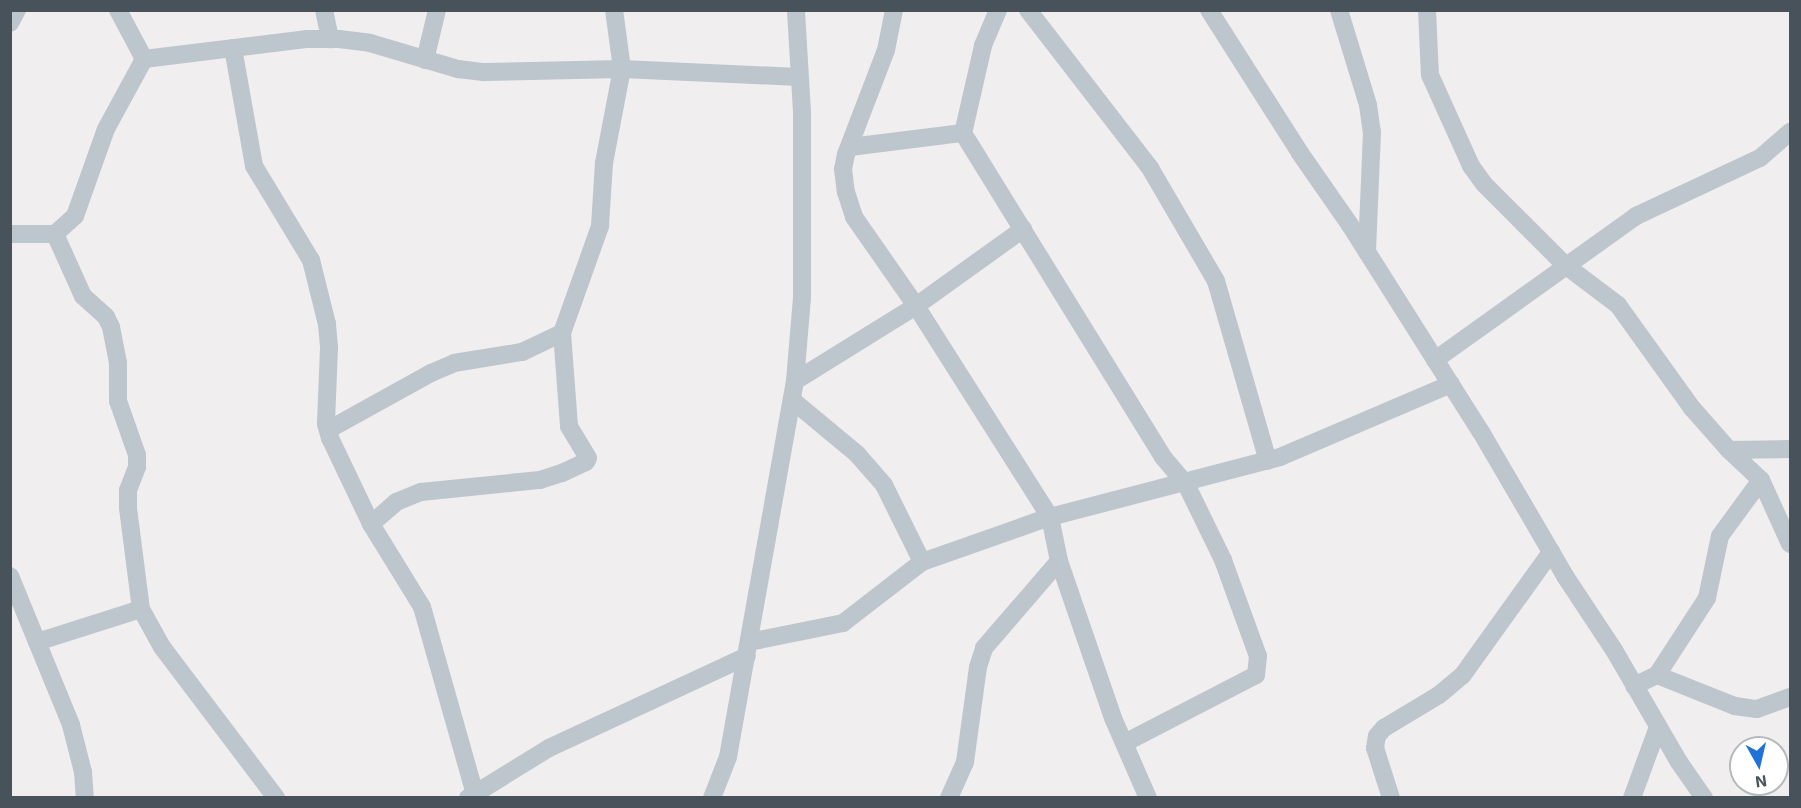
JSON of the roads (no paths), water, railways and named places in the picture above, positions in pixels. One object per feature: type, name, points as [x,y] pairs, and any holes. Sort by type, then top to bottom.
[{"type":"street","points":[[10,23],[17,10]]},
{"type":"street","points":[[117,10],[144,60]]},
{"type":"street","points":[[324,10],[330,39]]},
{"type":"street","points":[[425,60],[437,10]]},
{"type":"street","points":[[371,524],[396,502],[421,492],[540,480],[585,462],[588,454],[569,426],[562,333],[600,226],[604,163],[622,69],[614,10]]},
{"type":"street","points":[[712,798],[728,757],[795,381],[802,298],[796,10]]},
{"type":"street","points":[[894,10],[886,50],[843,169],[854,217],[916,306],[1050,517],[1059,561],[1113,718],[1148,798]]},
{"type":"street","points":[[998,10],[983,46],[963,133],[1163,457],[1186,484],[1223,560],[1258,656],[1259,665],[1256,675],[1124,743]]},
{"type":"street","points":[[1028,10],[1150,168],[1216,281],[1268,461]]},
{"type":"street","points":[[1209,10],[1451,384],[1551,552],[1704,798]]},
{"type":"street","points":[[1339,10],[1368,105],[1372,132],[1367,252]]},
{"type":"street","points":[[1426,10],[1430,75],[1471,166],[1484,184],[1565,265],[1618,305],[1692,408],[1729,450],[1761,480],[1791,544]]},
{"type":"street","points":[[144,60],[306,39],[330,39],[370,43],[425,60],[484,72],[622,69],[799,77]]},
{"type":"street","points":[[233,48],[254,166],[311,260],[327,324],[328,430],[371,524],[426,618],[473,796],[549,748],[748,649],[843,623],[922,562],[1050,517],[1186,484],[1268,461],[1451,384]]},
{"type":"street","points":[[10,234],[55,234],[75,216],[106,129],[144,60]]},
{"type":"street","points":[[1435,360],[1636,216],[1760,158],[1791,132]]},
{"type":"street","points":[[850,147],[963,133]]},
{"type":"street","points":[[795,381],[916,306],[1023,229]]},
{"type":"street","points":[[55,234],[83,296],[106,317],[111,327],[118,363],[118,401],[137,455],[137,467],[128,490],[128,508],[141,609],[162,648],[276,798]]},
{"type":"street","points":[[328,430],[430,373],[454,363],[522,352],[562,333]]},
{"type":"street","points":[[792,400],[857,454],[884,484],[922,562]]},
{"type":"street","points":[[1729,450],[1791,449]]},
{"type":"street","points":[[1634,686],[1657,675],[1707,598],[1720,536],[1761,480]]},
{"type":"street","points":[[1391,798],[1375,748],[1377,736],[1384,728],[1439,695],[1462,676],[1551,552]]},
{"type":"street","points":[[949,798],[965,762],[978,667],[984,648],[1059,561]]},
{"type":"street","points":[[10,576],[71,725],[83,772],[85,798]]},
{"type":"street","points":[[37,642],[141,609]]},
{"type":"street","points":[[1657,675],[1735,706],[1757,709],[1791,696]]},
{"type":"street","points":[[1632,798],[1658,727]]}]
